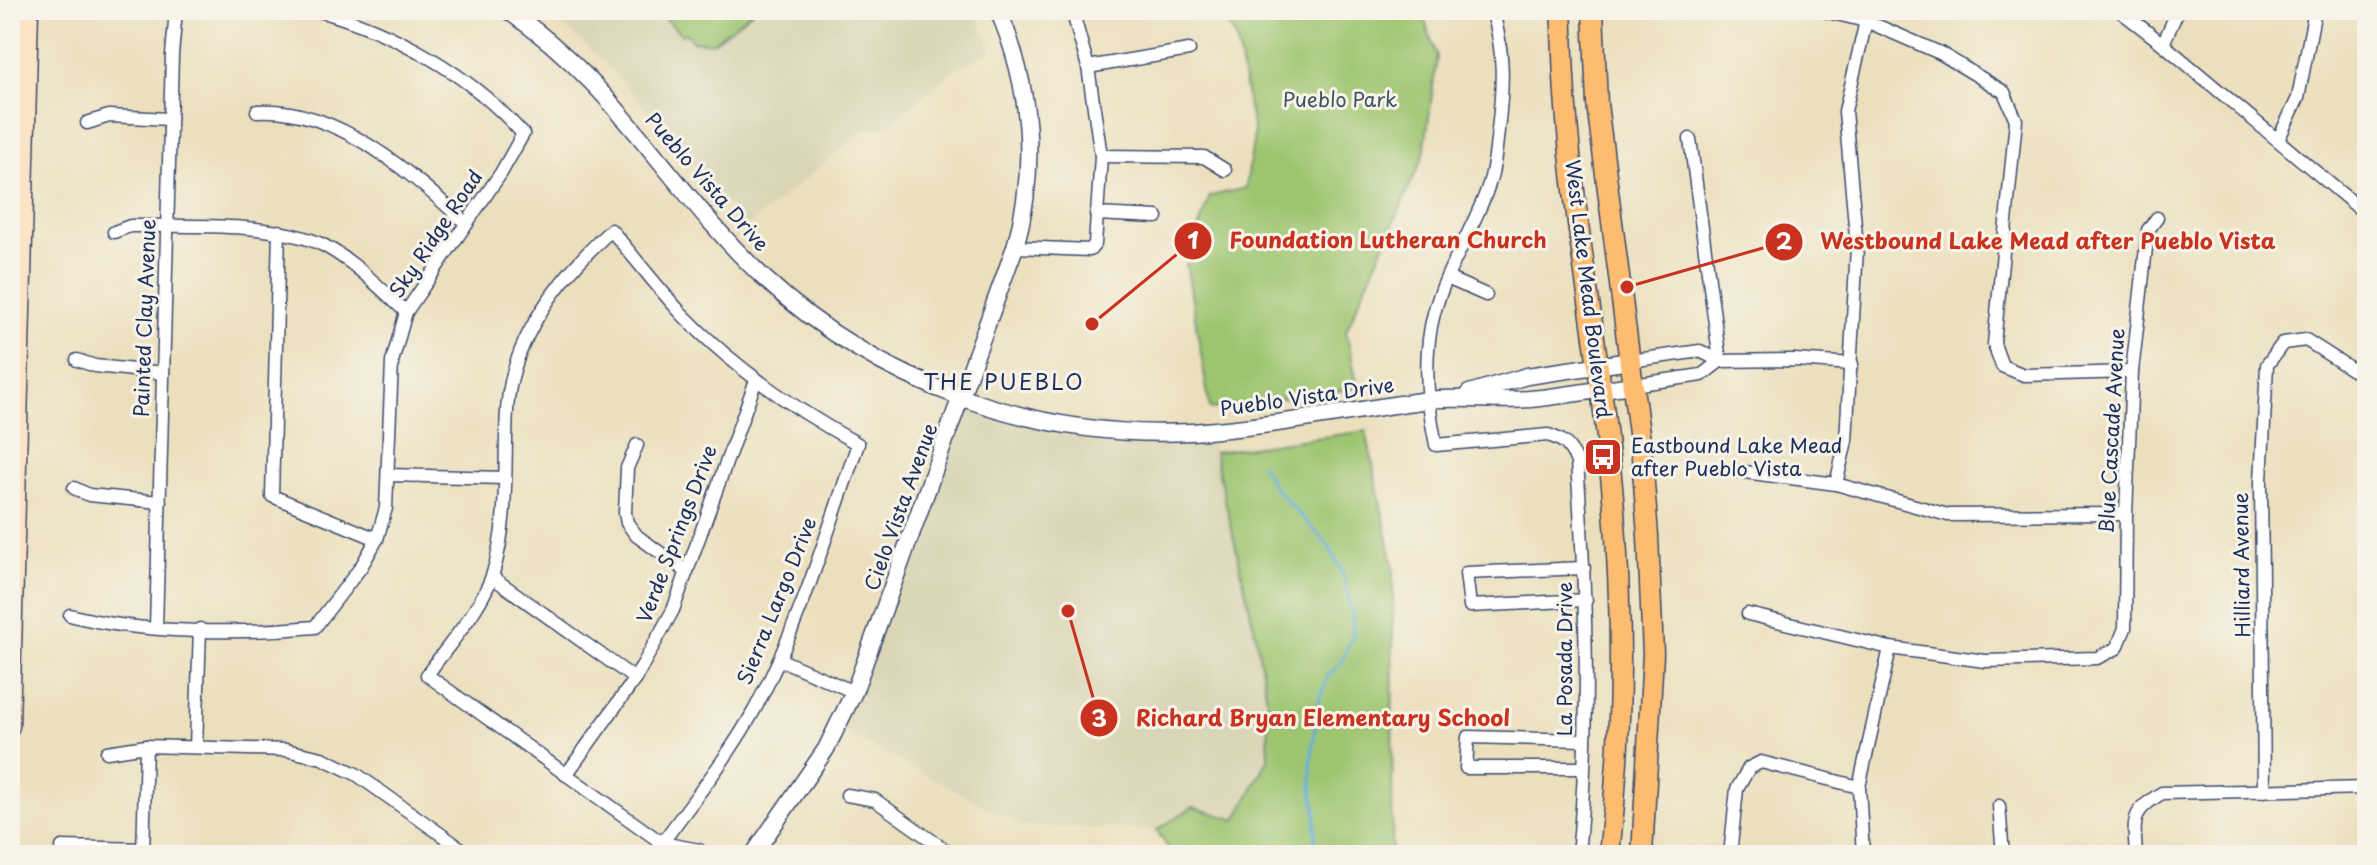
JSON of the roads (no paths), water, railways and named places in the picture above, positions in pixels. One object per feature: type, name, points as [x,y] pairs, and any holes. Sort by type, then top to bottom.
[{"type":"main road","points":[[10,727],[14,429],[29,10]]},
{"type":"main road","name":"West Lake Mead Boulevard","points":[[1561,10],[1566,108],[1601,389],[1615,537],[1618,742],[1609,855]]},
{"type":"main road","name":"West Lake Mead Boulevard","points":[[1593,10],[1597,104],[1633,385],[1648,536],[1653,654],[1642,855]]},
{"type":"street","name":"Painted Clay Avenue","points":[[156,628],[170,119],[176,10]]},
{"type":"street","name":"Sky Ridge Road","points":[[200,629],[273,631],[315,627],[361,567],[377,539],[386,508],[392,362],[406,312],[467,224],[523,134],[474,87],[417,51],[369,28],[316,10]]},
{"type":"street","name":"Pueblo Vista Drive","points":[[507,10],[553,44],[603,91],[716,228],[786,297],[865,352],[962,398],[1047,422],[1098,429],[1156,432],[1214,430],[1429,400],[1529,399],[1633,385],[1702,375],[1720,361]]},
{"type":"street","name":"Cielo Vista Avenue","points":[[753,855],[826,749],[854,692],[1015,247],[1027,190],[1028,128],[1021,76],[998,10]]},
{"type":"street","points":[[1015,247],[1090,250],[1095,244],[1101,156],[1088,67],[1072,10]]},
{"type":"street","points":[[1429,400],[1427,371],[1430,334],[1447,278],[1487,190],[1494,161],[1504,82],[1500,36],[1492,10]]},
{"type":"street","points":[[1820,10],[1866,21],[1940,53],[2004,92],[2016,120],[1994,344],[2002,366],[2024,375],[2132,372]]},
{"type":"street","points":[[2119,10],[2367,215]]},
{"type":"street","points":[[2163,44],[2178,10]]},
{"type":"street","points":[[2278,140],[2298,98],[2315,10]]},
{"type":"street","points":[[1836,484],[1846,441],[1857,248],[1845,111],[1866,21]]},
{"type":"street","points":[[1088,67],[1189,50]]},
{"type":"street","points":[[257,111],[270,110],[306,118],[336,129],[391,158],[467,224]]},
{"type":"street","points":[[87,123],[109,116],[170,119]]},
{"type":"street","points":[[1690,139],[1720,361]]},
{"type":"street","points":[[1101,156],[1204,157],[1225,170]]},
{"type":"street","points":[[1096,214],[1157,217]]},
{"type":"street","name":"Blue Cascade Avenue","points":[[1890,648],[1985,661],[2097,658],[2117,648],[2125,628],[2132,372],[2148,230],[2157,218]]},
{"type":"street","points":[[114,232],[130,226],[279,231],[324,246],[355,266],[406,312]]},
{"type":"street","points":[[699,850],[662,843],[427,675],[492,577],[502,538],[511,374],[522,344],[580,259],[611,230],[682,313],[756,380]]},
{"type":"street","points":[[279,231],[272,496],[377,539]]},
{"type":"street","points":[[1447,278],[1486,295]]},
{"type":"street","name":"Hilliard Avenue","points":[[2264,791],[2261,481],[2267,365],[2283,343],[2306,340],[2367,379]]},
{"type":"street","name":"Pueblo Vista Drive","points":[[1452,398],[1527,376],[1700,351],[1720,361],[1795,360],[1852,364]]},
{"type":"street","points":[[77,360],[95,366],[163,373]]},
{"type":"street","name":"Sierra Largo Drive","points":[[662,843],[755,709],[779,659],[858,444],[756,380]]},
{"type":"street","name":"Verde Springs Drive","points":[[566,775],[635,679],[673,610],[756,380]]},
{"type":"street","name":"La Posada Drive","points":[[1429,400],[1436,445],[1548,435],[1562,439],[1571,447],[1577,462],[1586,600],[1585,740],[1578,855]]},
{"type":"street","points":[[637,445],[627,468],[627,523],[637,536],[687,572]]},
{"type":"street","points":[[1737,471],[1836,484],[1948,515],[2126,514]]},
{"type":"street","points":[[388,475],[505,478]]},
{"type":"street","points":[[74,488],[89,495],[160,502]]},
{"type":"street","points":[[1584,568],[1466,573],[1470,606],[1586,600]]},
{"type":"street","points":[[492,577],[635,679]]},
{"type":"street","points":[[1748,614],[1890,648],[1859,787],[1863,855]]},
{"type":"street","points":[[70,615],[91,621],[200,629],[196,747]]},
{"type":"street","points":[[779,659],[854,692]]},
{"type":"street","points":[[1583,768],[1466,768],[1468,737],[1585,740]]},
{"type":"street","points":[[62,847],[143,852],[146,746]]},
{"type":"street","points":[[107,752],[146,746],[196,747],[286,750],[322,758],[356,774],[470,855]]},
{"type":"street","points":[[1730,855],[1737,789],[1749,768],[1761,762],[1859,787]]},
{"type":"street","points":[[2136,855],[2134,824],[2141,806],[2162,793],[2367,788]]},
{"type":"street","points":[[847,795],[875,800],[952,855]]},
{"type":"street","points":[[1999,806],[2003,855]]},
{"type":"waterway","points":[[1261,465],[1274,487],[1329,546],[1343,575],[1352,612],[1353,634],[1342,662],[1329,675],[1320,696],[1314,733],[1311,765],[1316,807],[1315,855]]},
{"type":"place","name":"Westbound Lake Mead after Pueblo Vista","points":[[1627,287]]},
{"type":"place","name":"Foundation Lutheran Church","points":[[1092,324]]},
{"type":"place","name":"Eastbound Lake Mead after Pueblo Vista","points":[[1603,457]]},
{"type":"place","name":"Richard Bryan Elementary School","points":[[1068,611]]},
{"type":"district","name":"THE PUEBLO","points":[[1004,382]]},
{"type":"park label","name":"Pueblo Park","points":[[1340,100]]}]
